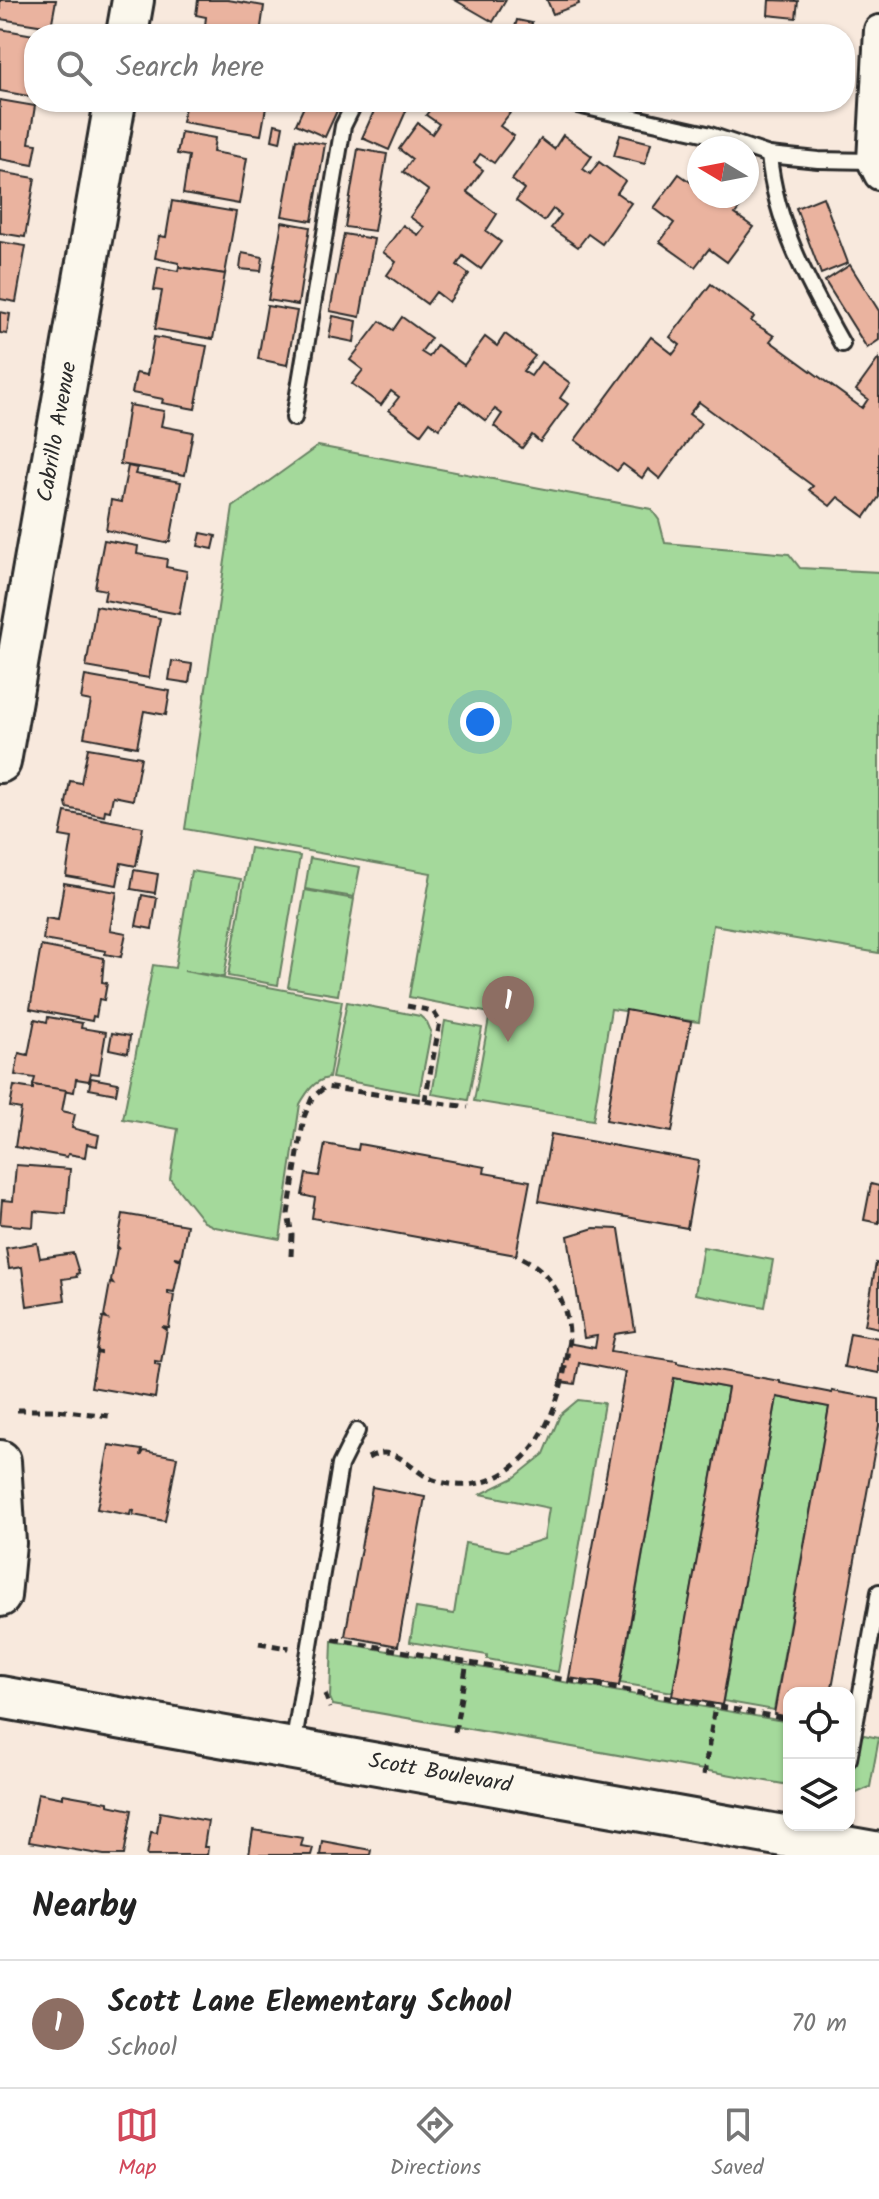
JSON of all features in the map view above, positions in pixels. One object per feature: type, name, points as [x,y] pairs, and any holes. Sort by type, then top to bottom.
[{"type":"main road","points":[[129,24],[133,0]]},
{"type":"main road","name":"Cabrillo Avenue","points":[[0,762],[113,112]]},
{"type":"main road","points":[[0,1461],[5,1543],[0,1596]]},
{"type":"main road","name":"Scott Boulevard","points":[[0,1697],[292,1748],[793,1847],[836,1840],[879,1853]]},
{"type":"street","points":[[876,168],[879,30]]},
{"type":"lane","points":[[294,418],[343,126],[350,112]]},
{"type":"lane","points":[[609,112],[707,134],[769,155],[876,168]]},
{"type":"lane","points":[[769,155],[777,205],[792,244],[810,286],[842,344]]},
{"type":"lane","points":[[292,1748],[340,1465],[357,1431]]},
{"type":"lane","points":[[855,1726],[879,1592]]},
{"type":"path","points":[[407,1006],[433,1011],[440,1022],[425,1100]]},
{"type":"path","points":[[291,1256],[292,1235],[288,1214],[304,1117],[312,1098],[325,1087],[468,1107]]},
{"type":"path","points":[[365,1461],[375,1454],[397,1455],[427,1477],[471,1485],[513,1466],[534,1447],[554,1414],[561,1394],[569,1329],[559,1291],[538,1268],[516,1255]]},
{"type":"path","points":[[17,1410],[57,1410],[109,1416]]},
{"type":"path","points":[[326,1648],[328,1638],[783,1718]]},
{"type":"path","points":[[455,1732],[467,1662]]},
{"type":"path","points":[[325,1686],[330,1708]]},
{"type":"path","points":[[704,1775],[715,1706]]},
{"type":"green space","points":[[318,446],[651,509],[659,520],[665,543],[789,554],[800,568],[879,572],[879,953],[713,925],[699,1022],[611,1009],[593,1120],[474,1101],[490,1013],[409,997],[431,873],[185,829],[233,507]]},
{"type":"green space","points":[[250,848],[300,856],[278,985],[228,976]]},
{"type":"green space","points":[[310,858],[360,867],[354,897],[305,889]]},
{"type":"green space","points":[[191,871],[241,879],[224,977],[184,971],[342,1001],[329,1078],[315,1084],[300,1104],[280,1239],[215,1227],[204,1222],[170,1179],[178,1129],[123,1119],[153,965],[175,968]]},
{"type":"green space","points":[[305,890],[354,899],[338,995],[288,987]]},
{"type":"green space","points":[[347,1002],[420,1016],[427,1022],[431,1031],[419,1094],[332,1078]]},
{"type":"green space","points":[[445,1021],[482,1028],[468,1100],[432,1094]]},
{"type":"green space","points":[[703,1247],[773,1260],[765,1307],[695,1294]]},
{"type":"green space","points":[[674,1378],[728,1388],[673,1692],[620,1683]]},
{"type":"green space","points":[[777,1397],[829,1407],[774,1710],[723,1701]]},
{"type":"green space","points":[[578,1400],[604,1403],[558,1672],[487,1659],[487,1655],[410,1642],[416,1608],[454,1614],[465,1543],[507,1551],[544,1539],[549,1508],[481,1494],[514,1478],[544,1454],[560,1415]]},
{"type":"green space","points":[[332,1641],[783,1721],[783,1784],[333,1705],[330,1698]]},
{"type":"green space","points":[[855,1733],[879,1738],[870,1787],[855,1794]]},
{"type":"building","points":[[0,0],[56,0],[52,24],[0,19]]},
{"type":"building","points":[[198,0],[228,0],[264,6],[261,24],[205,24],[206,17],[196,15]]},
{"type":"building","points":[[455,0],[506,0],[493,22]]},
{"type":"building","points":[[547,0],[578,0],[579,4],[553,14]]},
{"type":"building","points":[[769,0],[798,1],[796,18],[768,15]]},
{"type":"building","points":[[0,29],[24,33],[24,95],[0,91]]},
{"type":"building","points":[[0,100],[24,104],[24,112],[34,112],[29,143],[37,144],[33,165],[0,159]]},
{"type":"building","points":[[184,112],[265,112],[261,135],[182,122]]},
{"type":"building","points":[[301,112],[336,112],[325,137],[296,124]]},
{"type":"building","points":[[374,112],[406,112],[389,150],[362,138]]},
{"type":"building","points":[[428,112],[509,112],[500,126],[514,136],[494,163],[480,154],[474,163],[483,170],[467,192],[497,214],[486,231],[501,242],[481,269],[463,256],[457,265],[469,274],[449,302],[436,292],[427,304],[387,275],[396,262],[383,252],[403,225],[418,235],[424,227],[410,217],[429,191],[403,172],[412,159],[399,149],[418,123],[432,134],[439,124],[426,115]]},
{"type":"building","points":[[275,124],[283,126],[280,142],[272,140]]},
{"type":"building","points":[[181,132],[215,138],[213,152],[247,158],[239,204],[183,194],[189,156],[177,154]]},
{"type":"building","points":[[563,135],[592,156],[583,169],[590,174],[599,162],[625,181],[617,193],[631,203],[602,244],[588,234],[578,247],[551,228],[561,215],[553,209],[544,221],[516,201],[524,189],[512,180],[541,139],[554,149]]},
{"type":"building","points":[[620,135],[651,143],[645,164],[614,156]]},
{"type":"building","points":[[296,139],[325,144],[312,221],[282,216]]},
{"type":"building","points":[[358,149],[387,154],[374,231],[345,227]]},
{"type":"building","points":[[0,172],[35,178],[25,237],[0,233]]},
{"type":"building","points":[[679,174],[687,180],[687,208],[740,208],[735,214],[753,227],[727,262],[709,249],[695,267],[660,242],[674,223],[654,208]]},
{"type":"building","points":[[823,197],[848,263],[821,274],[796,208]]},
{"type":"building","points":[[172,201],[236,212],[225,274],[179,267],[179,263],[155,258],[159,236],[166,237]]},
{"type":"building","points":[[282,222],[310,227],[298,305],[268,300]]},
{"type":"building","points":[[344,234],[374,239],[360,317],[330,311]]},
{"type":"building","points":[[0,242],[26,246],[16,302],[0,299]]},
{"type":"building","points":[[242,253],[263,257],[261,271],[240,269]]},
{"type":"building","points":[[850,265],[879,311],[879,340],[867,348],[825,281]]},
{"type":"building","points":[[158,267],[225,274],[213,339],[155,329],[162,291],[154,290]]},
{"type":"building","points":[[711,284],[754,317],[751,321],[774,336],[770,341],[862,408],[868,399],[856,390],[879,358],[879,497],[865,517],[838,497],[830,506],[809,490],[813,486],[699,402],[689,414],[701,423],[660,479],[648,469],[642,478],[623,464],[617,471],[575,440],[651,337],[673,354],[680,345],[670,337]]},
{"type":"building","points":[[267,306],[297,311],[287,365],[258,359]]},
{"type":"building","points":[[0,312],[10,314],[7,334],[0,333]]},
{"type":"building","points":[[333,316],[357,321],[354,342],[329,337]]},
{"type":"building","points":[[402,317],[431,338],[421,352],[429,357],[437,345],[464,365],[485,337],[497,346],[505,334],[535,356],[523,371],[531,376],[541,362],[570,383],[560,398],[568,404],[540,442],[532,435],[522,448],[494,426],[502,414],[495,409],[486,421],[460,401],[439,429],[430,422],[421,434],[389,410],[399,397],[391,391],[381,405],[352,384],[363,370],[350,360],[380,321],[393,330]]},
{"type":"building","points":[[154,337],[207,346],[195,409],[132,393],[136,373],[147,375]]},
{"type":"building","points":[[129,405],[164,411],[161,426],[193,432],[185,475],[120,464]]},
{"type":"building","points":[[128,466],[137,468],[135,474],[181,482],[170,541],[165,543],[106,530],[111,500],[121,502]]},
{"type":"building","points":[[201,533],[216,536],[213,549],[198,546]]},
{"type":"building","points":[[104,540],[138,546],[137,554],[167,559],[166,567],[187,571],[179,614],[104,600],[106,590],[95,588]]},
{"type":"building","points":[[96,606],[160,618],[149,678],[86,667]]},
{"type":"building","points":[[172,661],[192,664],[189,683],[169,680]]},
{"type":"building","points":[[85,676],[170,691],[166,715],[144,711],[137,747],[84,737],[91,701],[81,699]]},
{"type":"building","points":[[88,748],[141,757],[133,800],[113,796],[110,811],[105,810],[104,816],[67,808],[70,781],[81,783]]},
{"type":"building","points":[[65,812],[143,827],[136,866],[121,863],[117,885],[66,876],[72,838],[60,836]]},
{"type":"building","points":[[134,870],[158,874],[155,893],[131,889]]},
{"type":"building","points":[[64,883],[117,892],[110,930],[126,933],[121,957],[105,954],[106,951],[43,940],[46,918],[58,920]]},
{"type":"building","points":[[142,895],[157,898],[152,929],[136,926]]},
{"type":"building","points":[[41,946],[104,958],[102,982],[107,983],[104,1000],[99,999],[96,1017],[93,1016],[92,1021],[30,1009]]},
{"type":"building","points":[[626,1010],[691,1022],[672,1132],[606,1120]]},
{"type":"building","points":[[48,1017],[82,1023],[81,1028],[106,1032],[99,1074],[91,1073],[89,1081],[76,1079],[74,1092],[33,1085],[35,1078],[15,1075],[19,1053],[28,1055],[35,1019],[47,1022]]},
{"type":"building","points":[[112,1033],[130,1036],[128,1053],[109,1049]]},
{"type":"building","points":[[91,1078],[118,1083],[116,1094],[89,1089]]},
{"type":"building","points":[[33,1085],[66,1090],[62,1111],[75,1114],[72,1128],[99,1135],[97,1146],[87,1144],[85,1157],[68,1154],[67,1157],[15,1147],[21,1109],[10,1107],[14,1086],[33,1089]]},
{"type":"building","points":[[551,1134],[699,1161],[687,1228],[539,1201]]},
{"type":"building","points":[[325,1144],[358,1150],[359,1144],[485,1167],[484,1173],[530,1181],[516,1255],[312,1218],[315,1198],[302,1195],[306,1174],[319,1176]]},
{"type":"building","points":[[16,1165],[70,1169],[66,1214],[34,1211],[33,1227],[0,1224],[2,1200],[13,1201]]},
{"type":"building","points":[[871,1184],[879,1186],[879,1223],[864,1220]]},
{"type":"building","points":[[123,1214],[187,1225],[181,1258],[174,1257],[181,1260],[174,1292],[168,1291],[168,1294],[174,1295],[169,1328],[162,1327],[167,1330],[161,1362],[155,1361],[160,1365],[155,1398],[91,1387],[97,1353],[101,1354],[97,1351],[103,1318],[107,1319],[104,1316],[110,1283],[113,1284],[117,1248],[120,1249],[117,1246]]},
{"type":"building","points":[[594,1228],[619,1229],[635,1331],[615,1334],[611,1351],[879,1399],[879,1426],[832,1687],[783,1687],[783,1716],[774,1714],[829,1407],[777,1397],[722,1705],[672,1696],[728,1388],[674,1378],[619,1686],[569,1678],[625,1372],[579,1363],[575,1384],[560,1382],[567,1343],[595,1348],[597,1336],[584,1338],[568,1236]]},
{"type":"building","points":[[37,1243],[40,1258],[73,1253],[79,1273],[77,1277],[62,1279],[65,1300],[27,1306],[22,1267],[9,1269],[6,1248]]},
{"type":"building","points":[[876,1263],[879,1264],[879,1328],[865,1325]]},
{"type":"building","points":[[850,1333],[879,1338],[879,1373],[844,1367]]},
{"type":"building","points":[[109,1445],[142,1450],[141,1456],[144,1451],[177,1457],[165,1521],[133,1515],[134,1511],[131,1510],[130,1515],[97,1509]]},
{"type":"building","points":[[372,1487],[425,1497],[398,1646],[345,1636]]},
{"type":"building","points":[[38,1793],[108,1802],[108,1805],[132,1810],[124,1855],[104,1855],[29,1842]]},
{"type":"building","points":[[160,1812],[208,1821],[204,1847],[208,1847],[207,1855],[147,1855],[151,1832],[157,1833]]},
{"type":"building","points":[[253,1830],[303,1838],[301,1846],[313,1848],[311,1855],[249,1855]]},
{"type":"building","points":[[322,1841],[371,1850],[370,1855],[320,1855]]},
{"type":"place","name":"Scott Lane Elementary School","points":[[508,1042]]}]
